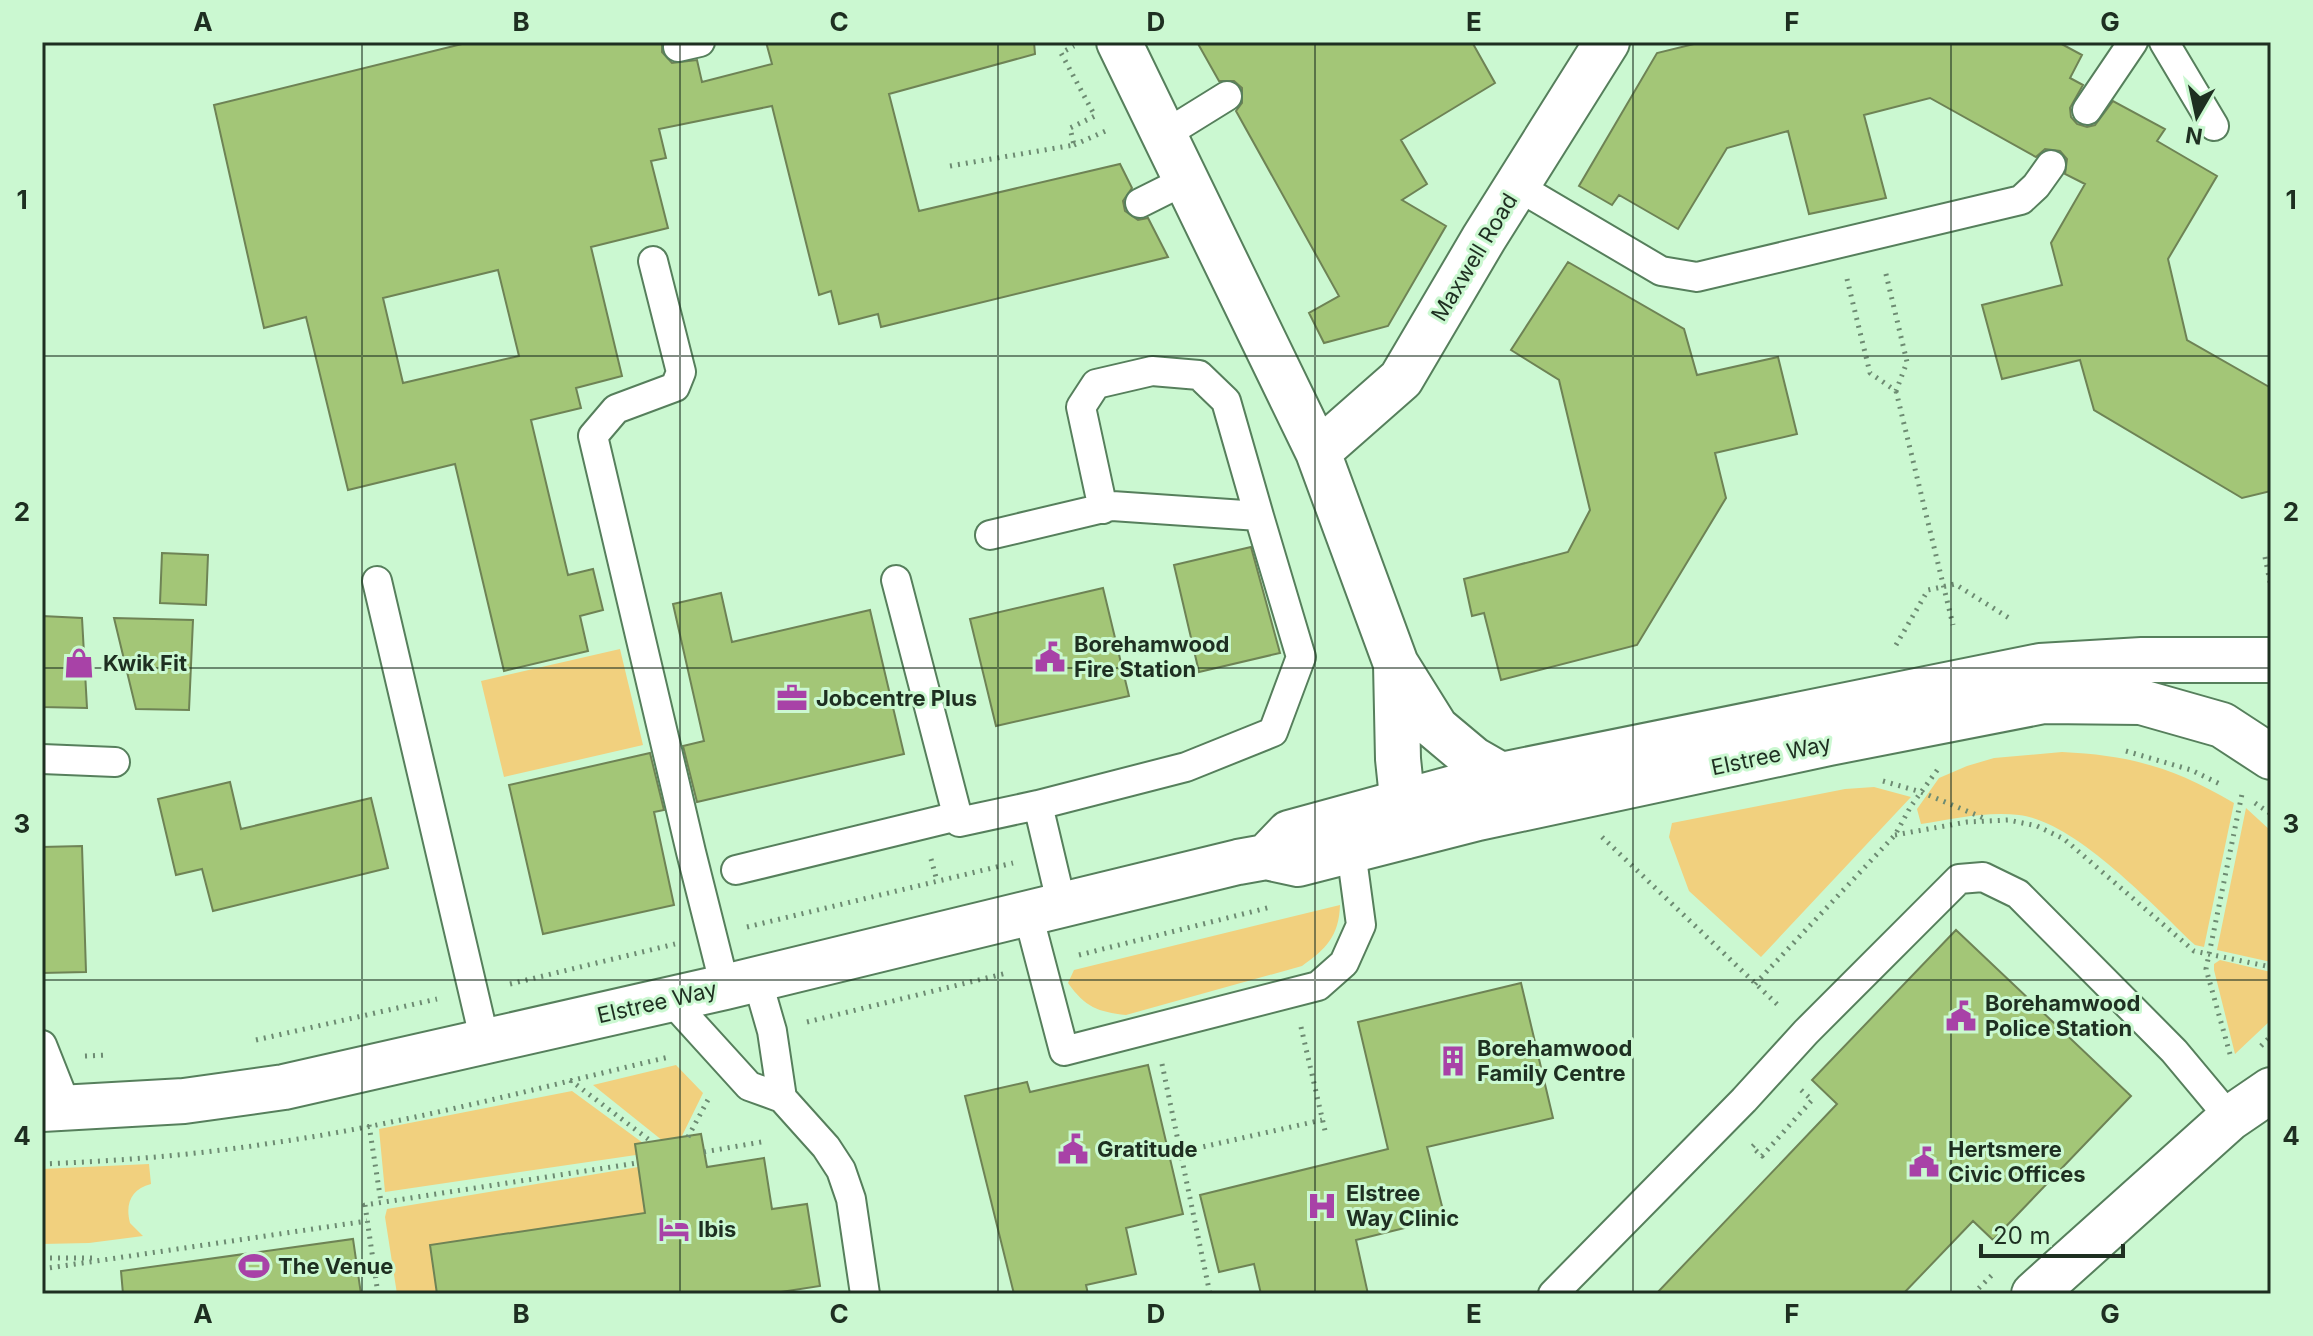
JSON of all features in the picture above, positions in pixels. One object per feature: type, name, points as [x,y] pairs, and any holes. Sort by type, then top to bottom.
[{"type":"main road","points":[[1119,42],[1318,452],[1396,664],[1436,728],[1473,759],[1501,775]]},
{"type":"main road","name":"Maxwell Road","points":[[1318,452],[1401,379],[1607,42]]},
{"type":"main road","name":"Elstree Way","points":[[1404,818],[1501,775],[2040,666],[2142,660],[2271,660]]},
{"type":"main road","points":[[1396,664],[1398,759],[1404,818]]},
{"type":"main road","name":"Elstree Way","points":[[55,1108],[184,1101],[284,1087],[741,983],[1266,857],[1298,864],[1349,832],[1404,818],[1829,743],[2044,701],[2141,702],[2222,725],[2271,757]]},
{"type":"main road","points":[[2034,1294],[2230,1118],[2271,1090]]},
{"type":"lane","points":[[2087,110],[2133,42]]},
{"type":"lane","points":[[2164,42],[2214,126]]},
{"type":"lane","points":[[1164,135],[1227,96]]},
{"type":"lane","points":[[1517,186],[1661,271],[1697,277],[2021,200],[2051,165]]},
{"type":"lane","points":[[1140,203],[1186,180]]},
{"type":"lane","points":[[653,261],[681,372],[675,387],[616,409],[593,436],[711,936],[772,1031],[782,1098]]},
{"type":"lane","points":[[896,580],[959,822],[1186,767],[1273,732],[1301,657],[1226,401],[1199,375],[1152,371],[1096,384],[1081,407],[1103,509]]},
{"type":"lane","points":[[990,535],[1112,506],[1259,516]]},
{"type":"lane","points":[[377,581],[485,1042]]},
{"type":"lane","points":[[42,759],[115,762]]},
{"type":"lane","points":[[1038,805],[1050,855],[1045,910],[1064,1051],[1318,986],[1344,963],[1361,925],[1349,832]]},
{"type":"lane","points":[[736,870],[958,816]]},
{"type":"lane","points":[[1553,1294],[1959,879],[1983,877],[2018,894],[2174,1051],[2230,1118]]},
{"type":"lane","points":[[669,998],[749,1086],[782,1098],[826,1147],[841,1170],[851,1199],[865,1294]]},
{"type":"lane","points":[[45,1051],[55,1108]]},
{"type":"path","points":[[1074,145],[1070,128],[1095,116],[1061,53],[1082,42]]},
{"type":"path","points":[[950,166],[1074,145],[1108,130]]},
{"type":"path","points":[[1876,234],[1907,362],[1896,391],[1953,625]]},
{"type":"path","points":[[1839,243],[1870,373],[1896,391]]},
{"type":"path","points":[[2265,557],[2271,587]]},
{"type":"path","points":[[1896,645],[1928,590],[1955,584],[2009,618]]},
{"type":"path","points":[[1755,984],[1895,835],[1945,759]]},
{"type":"path","points":[[1870,777],[1921,792],[1990,821]]},
{"type":"path","points":[[2230,1056],[2206,969],[2242,794]]},
{"type":"path","points":[[1895,835],[1967,822],[2008,820],[2037,826],[2064,839],[2194,951],[2271,967]]},
{"type":"path","points":[[1596,831],[1806,1032]]},
{"type":"path","points":[[247,1042],[473,992],[1050,855]]},
{"type":"path","points":[[1293,993],[1326,1135]]},
{"type":"path","points":[[1154,1028],[1210,1294]]},
{"type":"path","points":[[45,1051],[122,1054]]},
{"type":"path","points":[[570,1080],[652,1142]]},
{"type":"path","points":[[688,1137],[710,1095]]},
{"type":"path","points":[[1180,1152],[1322,1120]]},
{"type":"path","points":[[369,1125],[381,1202]]},
{"type":"path","points":[[704,1152],[767,1141]]},
{"type":"path","points":[[378,1294],[365,1205],[637,1163]]},
{"type":"path","points":[[42,1269],[367,1221]]},
{"type":"path","points":[[42,1258],[119,1258]]},
{"type":"shaded area","points":[[620,649],[643,745],[504,777],[481,681]]},
{"type":"shaded area","points":[[2062,752],[2131,760],[2172,772],[2234,803],[2204,947],[2195,945],[2136,888],[2088,848],[2041,821],[2019,815],[1995,814],[1921,824],[1917,809],[1939,778],[1994,758]]},
{"type":"shaded area","points":[[1874,787],[1911,797],[1761,957],[1689,891],[1669,837],[1672,823],[1845,789]]},
{"type":"shaded area","points":[[2246,808],[2271,831],[2271,962],[2217,950]]},
{"type":"shaded area","points":[[1340,905],[1337,925],[1330,941],[1302,966],[1126,1015],[1093,1007],[1080,998],[1068,983],[1074,970]]},
{"type":"shaded area","points":[[2220,960],[2271,972],[2271,1020],[2235,1054],[2214,970],[2214,964]]},
{"type":"shaded area","points":[[676,1065],[703,1093],[681,1138],[663,1141],[593,1085]]},
{"type":"shaded area","points":[[572,1091],[643,1143],[635,1145],[636,1155],[385,1192],[379,1129]]},
{"type":"shaded area","points":[[149,1164],[151,1184],[134,1194],[128,1210],[130,1223],[143,1236],[89,1243],[42,1244],[42,1169]]},
{"type":"shaded area","points":[[638,1167],[645,1213],[430,1245],[437,1294],[397,1294],[385,1217],[387,1209]]},
{"type":"building","points":[[470,42],[662,42],[662,52],[672,63],[697,60],[702,82],[772,64],[766,42],[1034,42],[1035,54],[889,94],[919,211],[1120,164],[1132,188],[1123,201],[1125,211],[1138,220],[1148,218],[1168,257],[881,327],[878,314],[839,324],[831,291],[819,295],[772,106],[659,129],[666,158],[651,161],[668,228],[591,247],[622,376],[576,388],[581,408],[531,420],[568,575],[593,569],[603,610],[580,616],[588,651],[504,671],[455,464],[348,490],[306,317],[264,328],[214,105]],"holes":[[[498,270],[519,356],[403,383],[383,298]]]},
{"type":"building","points":[[1197,42],[1472,42],[1495,83],[1401,140],[1427,184],[1402,200],[1446,226],[1388,326],[1324,343],[1309,313],[1339,296],[1236,111],[1242,103],[1242,88],[1234,81],[1219,81]]},
{"type":"building","points":[[1702,42],[2058,42],[2082,55],[2070,78],[2083,85],[2070,108],[2071,117],[2077,124],[2087,127],[2095,125],[2113,101],[2165,129],[2157,141],[2217,176],[2168,259],[2187,340],[2271,388],[2271,491],[2242,498],[2094,410],[2080,360],[2002,379],[1982,305],[2062,285],[2051,243],[2085,184],[2065,174],[2067,159],[2060,151],[2045,149],[2036,157],[1930,98],[1864,115],[1886,198],[1809,214],[1788,131],[1727,148],[1678,229],[1619,195],[1612,205],[1579,186],[1657,53]]},
{"type":"building","points":[[1568,262],[1684,329],[1697,375],[1778,357],[1797,434],[1715,453],[1726,498],[1637,645],[1501,680],[1484,613],[1472,616],[1464,579],[1568,552],[1590,510],[1559,380],[1511,350]]},
{"type":"building","points":[[1251,547],[1280,653],[1199,672],[1174,565]]},
{"type":"building","points":[[162,553],[208,555],[206,605],[160,603]]},
{"type":"building","points":[[1103,588],[1129,696],[996,726],[970,619]]},
{"type":"building","name":"Jobcentre Plus","points":[[721,593],[732,642],[870,610],[904,754],[697,802],[683,746],[704,741],[673,604]]},
{"type":"building","points":[[42,616],[82,618],[87,708],[42,707]]},
{"type":"building","points":[[114,618],[193,620],[189,710],[136,709]]},
{"type":"building","points":[[650,753],[664,810],[654,812],[674,905],[543,934],[509,785]]},
{"type":"building","points":[[230,782],[241,829],[371,798],[388,868],[213,911],[202,869],[176,875],[158,799]]},
{"type":"building","points":[[82,846],[86,972],[42,973],[42,847]]},
{"type":"building","name":"Hertsmere Civic Offices","points":[[1956,930],[2131,1096],[1993,1240],[1973,1221],[1903,1294],[1656,1294],[1837,1104],[1812,1080]]},
{"type":"building","points":[[1521,983],[1553,1118],[1427,1147],[1445,1218],[1356,1240],[1368,1294],[1261,1294],[1254,1264],[1219,1272],[1200,1195],[1388,1149],[1358,1022]]},
{"type":"building","name":"Gratitude","points":[[1148,1065],[1183,1214],[1126,1228],[1136,1274],[1086,1285],[1088,1294],[1014,1294],[965,1096],[1027,1082],[1030,1092]]},
{"type":"building","name":"Ibis","points":[[701,1134],[707,1167],[764,1158],[772,1209],[807,1204],[820,1286],[768,1294],[437,1294],[430,1245],[645,1213],[635,1144]]},
{"type":"building","name":"The Venue","points":[[353,1239],[361,1294],[123,1294],[121,1271]]},
{"type":"place","name":"Borehamwood Fire Station","points":[[1050,657]]},
{"type":"place","name":"Kwik Fit","points":[[79,663]]},
{"type":"place","name":"Jobcentre Plus","points":[[792,698]]},
{"type":"place","name":"Borehamwood Police Station","points":[[1961,1016]]},
{"type":"place","name":"Borehamwood Family Centre","points":[[1453,1061]]},
{"type":"place","name":"Gratitude","points":[[1073,1149]]},
{"type":"place","name":"Hertsmere Civic Offices","points":[[1924,1162]]},
{"type":"place","name":"Elstree Way Clinic","points":[[1322,1206]]},
{"type":"place","name":"Ibis","points":[[674,1229]]},
{"type":"place","name":"The Venue","points":[[254,1266]]}]
